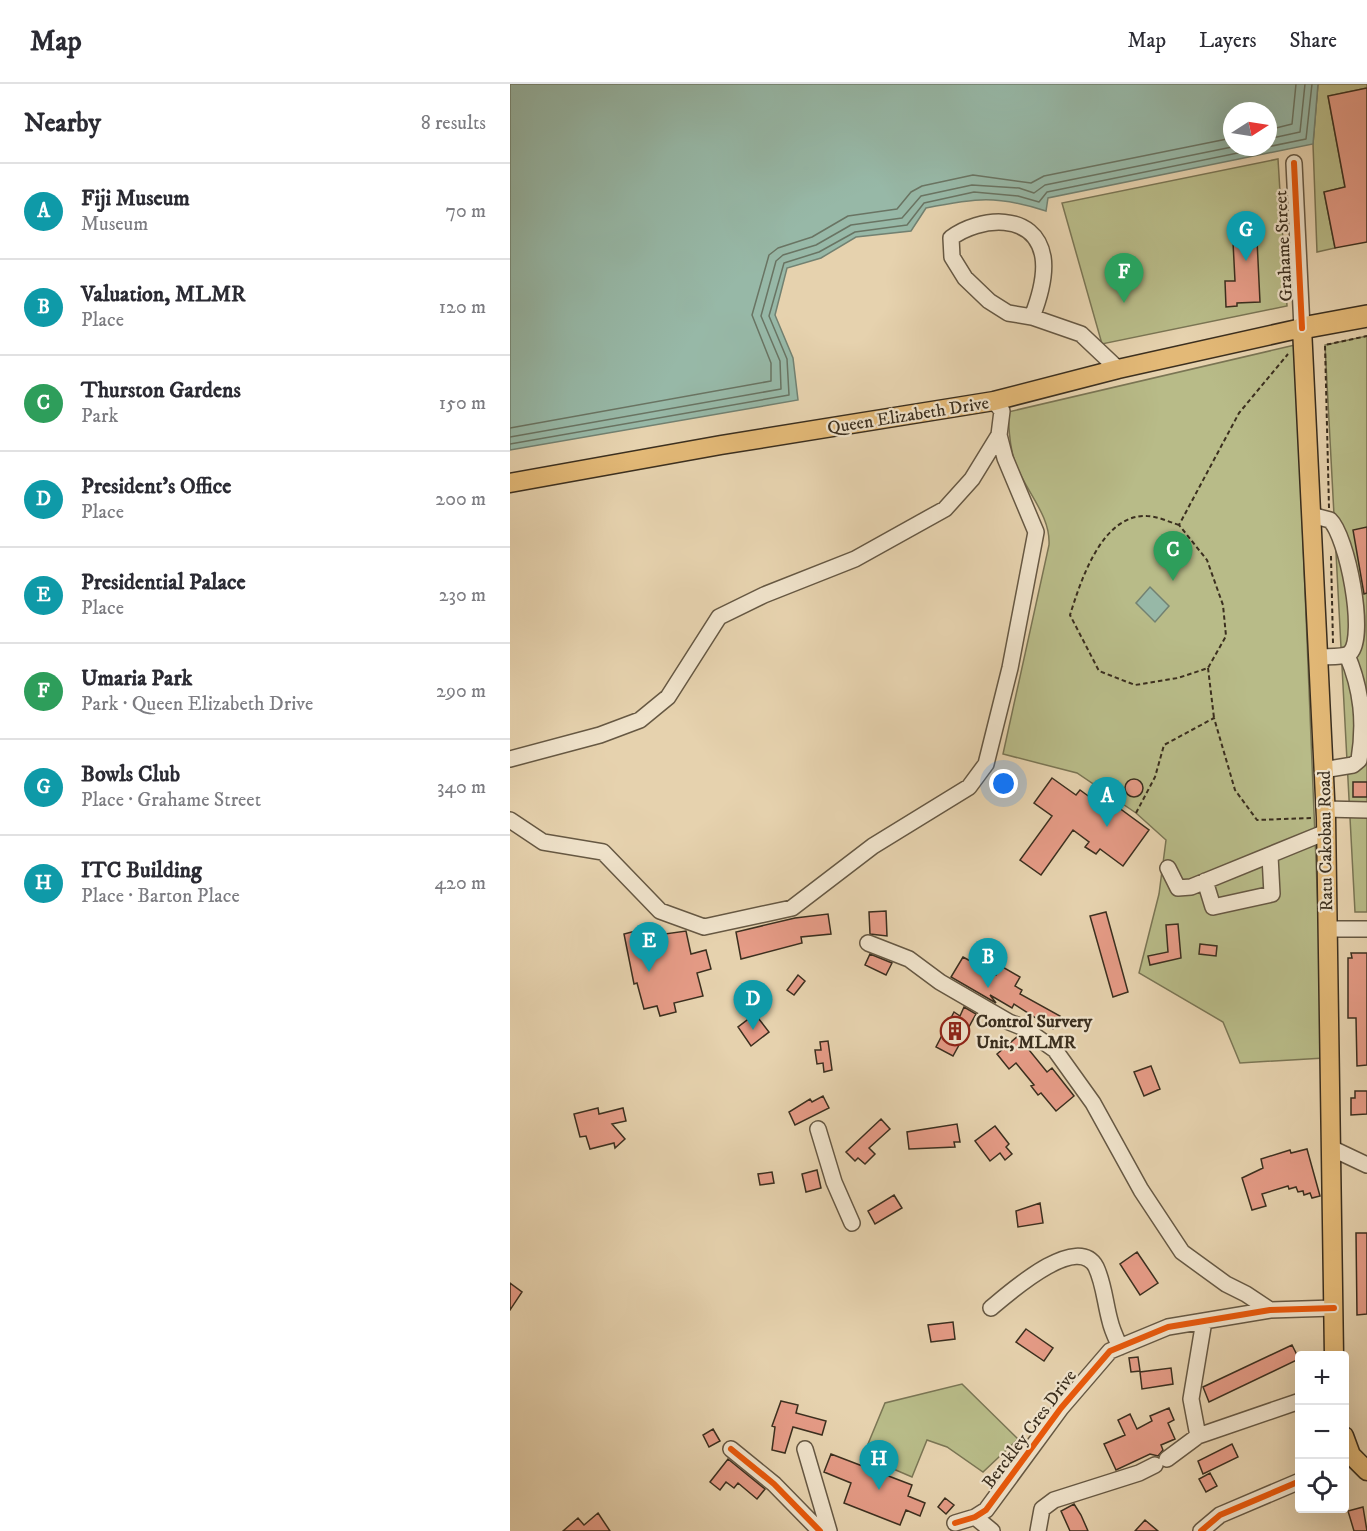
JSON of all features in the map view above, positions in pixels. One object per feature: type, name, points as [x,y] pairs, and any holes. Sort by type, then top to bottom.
[{"type":"highway","points":[[1302,328],[1367,316]]},
{"type":"main road","name":"Queen Elizabeth Drive","points":[[510,483],[721,445],[994,401],[1118,369],[1302,328]]},
{"type":"main road","name":"Ratu Cakobau Road","points":[[1302,328],[1326,820],[1334,1351]]},
{"type":"main road","points":[[1349,1457],[1367,1471]]},
{"type":"street","name":"Grahame Street","points":[[1294,163],[1302,328]]},
{"type":"street","points":[[1032,317],[1040,297],[1043,258],[1037,241],[1028,229],[997,221],[965,227],[951,238],[952,257],[965,278],[989,301],[1008,313],[1032,317],[1082,334],[1118,369]]},
{"type":"street","points":[[510,759],[600,735],[640,720],[668,697],[719,617],[764,595],[855,559],[945,509],[987,457],[999,435],[1002,411],[994,401]]},
{"type":"street","points":[[510,820],[543,842],[603,852],[660,911],[704,927],[792,908],[873,846],[969,788],[986,764],[1010,668],[1036,532],[1005,458],[999,435]]},
{"type":"street","points":[[987,457],[1005,458]]},
{"type":"street","points":[[1311,515],[1330,520],[1336,526],[1347,555],[1358,613],[1358,640],[1347,655],[1318,657]]},
{"type":"street","points":[[1323,770],[1353,765],[1359,760],[1364,721],[1357,678],[1347,655]]},
{"type":"street","points":[[1168,868],[1178,888],[1191,888],[1270,856],[1326,820],[1367,810]]},
{"type":"street","points":[[1205,881],[1213,907],[1272,894],[1270,856]]},
{"type":"street","points":[[1327,929],[1367,929]]},
{"type":"street","points":[[868,943],[909,959],[940,982],[1024,1028],[1055,1050],[1093,1103],[1141,1190],[1182,1252],[1226,1284],[1270,1310]]},
{"type":"street","points":[[818,1129],[834,1182],[852,1223]]},
{"type":"street","points":[[1331,1148],[1367,1165]]},
{"type":"street","points":[[991,1308],[1041,1270],[1065,1258],[1078,1255],[1087,1258],[1095,1266],[1110,1322],[1120,1347]]},
{"type":"street","name":"Berckley Cres Drive","points":[[955,1523],[975,1517],[986,1510],[1061,1408],[1110,1351],[1168,1327],[1270,1310],[1334,1308]]},
{"type":"street","points":[[1198,1436],[1191,1399],[1204,1321]]},
{"type":"street","points":[[1038,1531],[1042,1509],[1054,1500],[1139,1473],[1161,1462],[1198,1436],[1295,1402]]},
{"type":"street","points":[[731,1449],[774,1484],[820,1531]]},
{"type":"street","points":[[805,1449],[829,1531]]},
{"type":"street","points":[[1201,1531],[1220,1515],[1295,1483]]},
{"type":"street","points":[[975,1517],[992,1531]]},
{"type":"path","points":[[1325,345],[1367,336]]},
{"type":"path","points":[[1179,525],[1239,413],[1288,354]]},
{"type":"path","points":[[1208,668],[1178,678],[1135,685],[1099,671],[1070,615],[1083,572],[1114,526],[1147,516],[1179,525],[1207,560],[1223,605],[1226,636],[1208,668],[1214,718],[1235,790],[1257,820],[1326,820]]},
{"type":"path","points":[[1136,813],[1155,777],[1164,745],[1214,718]]},
{"type":"green space","points":[[1318,84],[1367,84],[1367,88],[1328,96],[1345,187],[1324,192],[1335,248],[1317,252],[1313,144]]},
{"type":"green space","points":[[1278,159],[1287,306],[1102,344],[1062,203]]},
{"type":"green space","points":[[1367,336],[1367,912],[1355,912],[1325,345]]},
{"type":"green space","points":[[1295,345],[1324,1058],[1240,1063],[1223,1022],[1139,973],[1159,894],[1166,840],[1136,813],[1077,773],[1003,754],[1049,545],[1046,523],[1014,459],[1008,412]]},
{"type":"green space","points":[[962,1384],[1018,1439],[983,1472],[947,1447],[927,1440],[912,1477],[863,1456],[885,1403]]},
{"type":"water","points":[[510,84],[1318,84],[1313,144],[1277,151],[1277,102],[1223,102],[1223,156],[1254,156],[1048,198],[1046,211],[999,200],[973,200],[926,208],[911,231],[856,237],[821,258],[787,268],[775,315],[793,358],[798,400],[510,450]]},
{"type":"water","points":[[1150,587],[1169,606],[1155,622],[1136,603]]},
{"type":"building","points":[[1367,88],[1367,242],[1335,248],[1324,192],[1345,187],[1328,96]]},
{"type":"building","points":[[1257,240],[1260,302],[1237,303],[1237,306],[1226,307],[1225,281],[1235,281],[1233,242]]},
{"type":"building","points":[[1367,527],[1367,593],[1364,594],[1353,530]]},
{"type":"building","points":[[1052,778],[1076,795],[1080,790],[1091,798],[1096,791],[1149,830],[1123,866],[1100,849],[1096,854],[1085,847],[1089,842],[1073,830],[1041,875],[1020,860],[1052,816],[1034,803]]},
{"type":"building","points":[[1134,779],[1140,782],[1143,788],[1140,794],[1134,797],[1128,794],[1125,788],[1128,782]]},
{"type":"building","points":[[1353,782],[1367,782],[1367,797],[1353,797]]},
{"type":"building","points":[[886,911],[887,936],[870,934],[869,912]]},
{"type":"building","points":[[1106,912],[1128,992],[1113,997],[1090,916]]},
{"type":"building","points":[[828,914],[831,934],[801,937],[802,943],[741,959],[736,932],[795,918]]},
{"type":"building","points":[[1178,924],[1181,958],[1150,965],[1148,956],[1168,952],[1166,925]]},
{"type":"building","points":[[655,926],[658,935],[686,931],[691,954],[706,950],[711,969],[697,973],[703,996],[674,1003],[676,1012],[660,1016],[657,1006],[644,1009],[637,983],[634,984],[624,934]]},
{"type":"building","points":[[1200,944],[1217,946],[1216,956],[1199,954]]},
{"type":"building","points":[[1351,953],[1367,953],[1367,1065],[1357,1066],[1356,1018],[1348,1018],[1348,958],[1352,958]]},
{"type":"building","points":[[870,954],[892,963],[886,975],[865,965]]},
{"type":"building","points":[[963,957],[996,975],[1001,966],[1020,977],[1015,986],[1022,990],[1020,994],[1060,1016],[1053,1029],[1014,1004],[1012,1008],[990,995],[996,1003],[951,977]]},
{"type":"building","points":[[798,975],[805,981],[794,995],[787,990]]},
{"type":"building","name":"Control Survery Unit, MLMR","points":[[964,1007],[976,1014],[953,1056],[936,1047],[954,1012],[960,1016]]},
{"type":"building","points":[[755,1014],[769,1032],[751,1046],[738,1027]]},
{"type":"building","points":[[1018,1036],[1027,1042],[1025,1045],[1047,1072],[1052,1068],[1074,1096],[1056,1111],[1041,1093],[1038,1095],[1031,1086],[1034,1085],[1016,1063],[1009,1069],[997,1054]]},
{"type":"building","points":[[828,1041],[832,1070],[824,1072],[823,1063],[817,1064],[815,1050],[821,1050],[820,1042]]},
{"type":"building","points":[[1151,1066],[1160,1089],[1144,1096],[1134,1072]]},
{"type":"building","points":[[1355,1091],[1367,1091],[1367,1114],[1351,1115],[1351,1098],[1355,1098]]},
{"type":"building","points":[[823,1096],[829,1108],[795,1125],[789,1112],[810,1099],[812,1102]]},
{"type":"building","points":[[598,1108],[599,1114],[623,1108],[626,1121],[612,1124],[625,1139],[615,1148],[614,1143],[590,1149],[586,1136],[580,1137],[574,1114]]},
{"type":"building","points":[[881,1119],[890,1129],[869,1148],[875,1154],[865,1164],[858,1158],[855,1161],[846,1152]]},
{"type":"building","points":[[957,1124],[960,1142],[954,1142],[955,1147],[909,1149],[907,1132]]},
{"type":"building","points":[[995,1126],[1009,1144],[1006,1147],[1012,1154],[1005,1160],[1000,1153],[990,1161],[975,1141]]},
{"type":"building","points":[[1307,1149],[1320,1196],[1312,1198],[1310,1193],[1304,1195],[1303,1191],[1298,1192],[1296,1187],[1289,1189],[1288,1186],[1262,1194],[1266,1206],[1252,1210],[1242,1178],[1263,1168],[1261,1159],[1290,1150],[1291,1153]]},
{"type":"building","points":[[817,1170],[821,1188],[806,1192],[802,1174]]},
{"type":"building","points":[[772,1172],[774,1183],[760,1185],[758,1174]]},
{"type":"building","points":[[894,1195],[902,1208],[875,1224],[868,1211]]},
{"type":"building","points":[[1040,1203],[1043,1223],[1018,1227],[1016,1211]]},
{"type":"building","points":[[1356,1233],[1367,1233],[1367,1314],[1357,1315]]},
{"type":"building","points":[[1137,1252],[1158,1283],[1140,1295],[1120,1264]]},
{"type":"building","points":[[510,1283],[522,1292],[510,1310]]},
{"type":"building","points":[[953,1322],[955,1339],[931,1342],[928,1325]]},
{"type":"building","points":[[1026,1329],[1053,1348],[1044,1361],[1016,1342]]},
{"type":"building","points":[[1292,1345],[1295,1351],[1295,1361],[1209,1402],[1203,1387]]},
{"type":"building","points":[[1138,1357],[1140,1371],[1131,1372],[1129,1358]]},
{"type":"building","points":[[1171,1368],[1173,1384],[1142,1389],[1140,1372]]},
{"type":"building","points":[[781,1401],[798,1405],[796,1413],[826,1421],[822,1435],[793,1427],[785,1453],[772,1450],[775,1427],[772,1426]]},
{"type":"building","points":[[1169,1408],[1174,1420],[1168,1423],[1175,1439],[1161,1445],[1163,1450],[1158,1456],[1150,1454],[1116,1470],[1104,1444],[1125,1435],[1118,1420],[1130,1414],[1137,1429],[1152,1421],[1150,1416]]},
{"type":"building","points":[[713,1429],[720,1441],[709,1447],[703,1435]]},
{"type":"building","points":[[1232,1444],[1238,1457],[1203,1474],[1198,1461]]},
{"type":"building","points":[[831,1454],[912,1485],[908,1496],[925,1503],[920,1516],[906,1510],[900,1525],[844,1503],[851,1483],[824,1472]]},
{"type":"building","points":[[728,1459],[765,1489],[757,1499],[738,1483],[734,1488],[726,1482],[720,1490],[710,1482]]},
{"type":"building","points":[[1210,1473],[1217,1486],[1206,1492],[1199,1479]]},
{"type":"building","points":[[945,1498],[954,1505],[946,1514],[938,1507]]},
{"type":"building","points":[[1074,1504],[1088,1531],[1070,1531],[1061,1511]]},
{"type":"building","points":[[1363,1507],[1367,1531],[1354,1531],[1349,1511]]},
{"type":"building","points":[[598,1513],[610,1531],[563,1531],[578,1518],[584,1525]]},
{"type":"building","points":[[1145,1520],[1158,1531],[1135,1531]]},
{"type":"cycle path","points":[[1294,163],[1302,328]]},
{"type":"cycle path","points":[[955,1523],[975,1517],[986,1510],[1061,1408],[1110,1351],[1168,1327],[1270,1310],[1334,1308]]},
{"type":"cycle path","points":[[731,1449],[774,1484],[820,1531]]},
{"type":"cycle path","points":[[1201,1531],[1220,1515],[1295,1483]]},
{"type":"place","name":"Bowls Club","points":[[1246,261]]},
{"type":"place","name":"Umaria Park","points":[[1124,303]]},
{"type":"place","name":"Thurston Gardens","points":[[1173,581]]},
{"type":"place","name":"Fiji Museum","points":[[1107,827]]},
{"type":"place","name":"Presidential Palace","points":[[649,972]]},
{"type":"place","name":"Valuation, MLMR","points":[[988,988]]},
{"type":"place","name":"President's Office","points":[[753,1030]]},
{"type":"place","name":"Control Survery Unit, MLMR","points":[[955,1031]]},
{"type":"place","name":"ITC Building","points":[[879,1490]]}]
